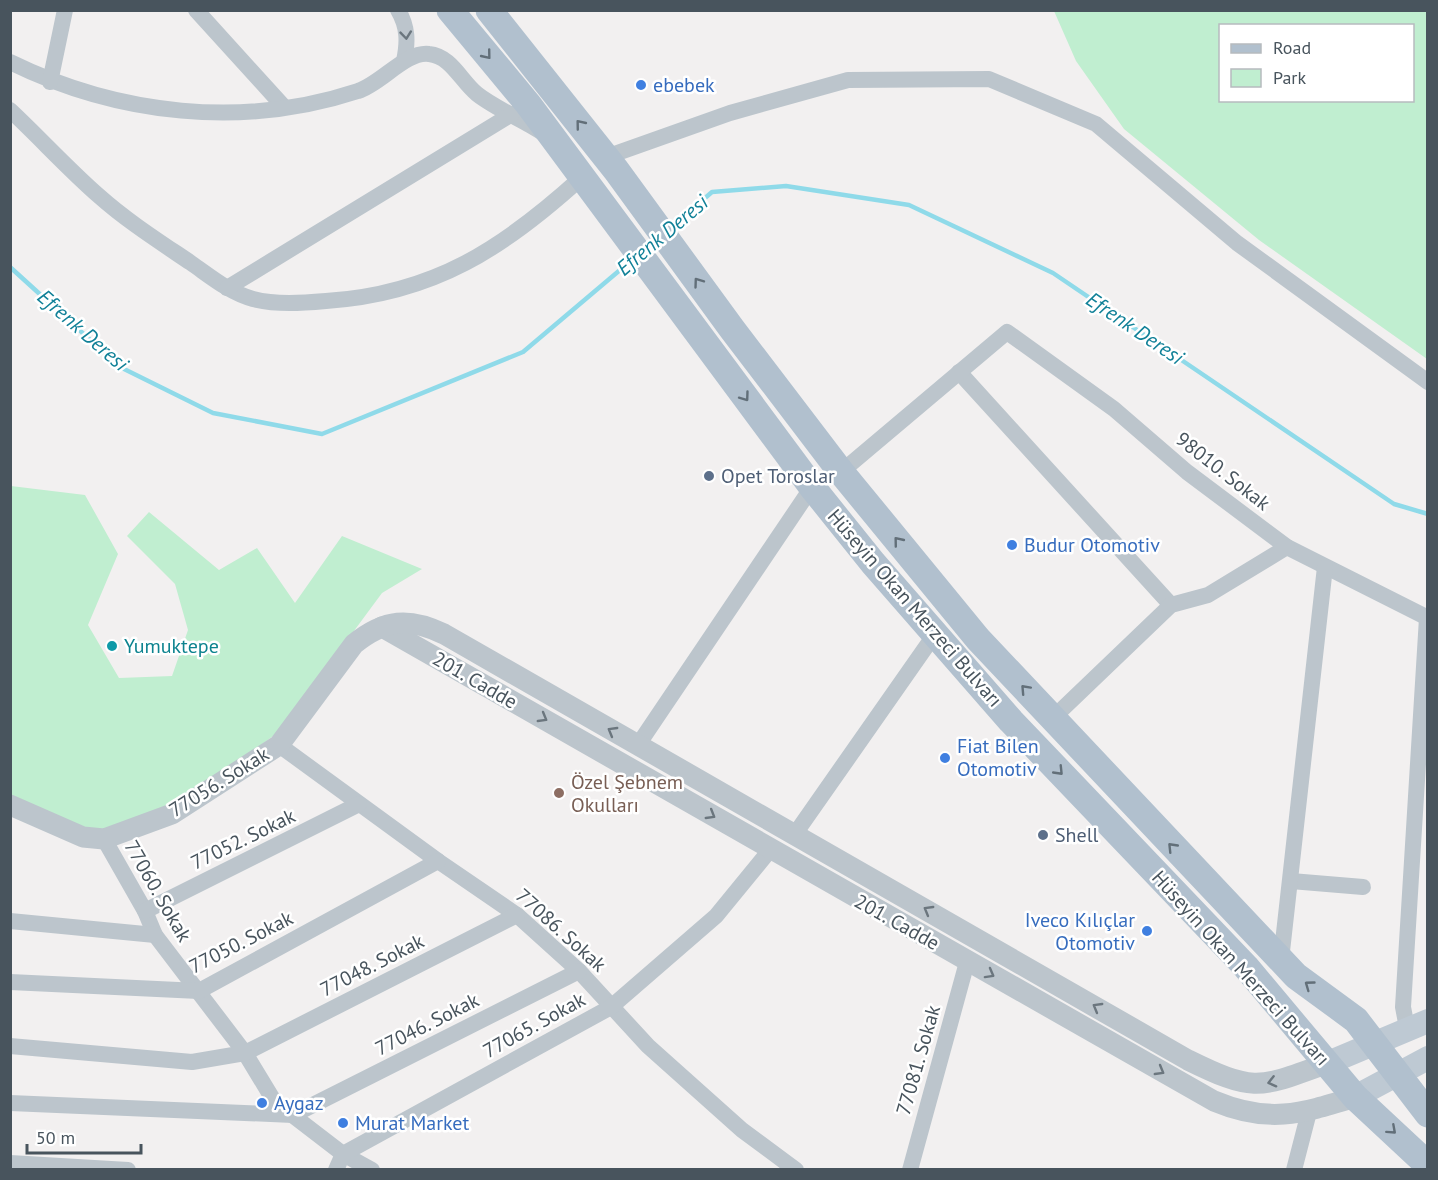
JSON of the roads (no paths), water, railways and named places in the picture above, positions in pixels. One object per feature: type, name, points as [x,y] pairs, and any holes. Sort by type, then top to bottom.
[{"type":"main road","name":"Hüseyin Okan Merzeci Bulvarı","points":[[450,10],[554,140],[812,487],[935,634],[1011,721],[1246,967],[1355,1097],[1428,1165]]},
{"type":"main road","name":"Hüseyin Okan Merzeci Bulvarı","points":[[489,10],[611,164],[732,330],[841,472],[978,639],[1296,976],[1356,1020],[1428,1114]]},
{"type":"main road","name":"201. Cadde","points":[[1328,1064],[1417,1025]]},
{"type":"main road","name":"201. Cadde","points":[[1355,1097],[1428,1058]]},
{"type":"street","points":[[50,82],[65,10]]},
{"type":"street","points":[[196,10],[284,107]]},
{"type":"street","points":[[398,10],[404,21],[408,41],[404,61]]},
{"type":"street","points":[[10,62],[50,82],[90,95],[170,112],[246,113],[325,100],[361,90],[392,72],[404,61],[427,53],[442,57],[477,94],[554,140]]},
{"type":"street","points":[[611,164],[730,113],[848,80],[989,79],[1096,124],[1237,243],[1428,382]]},
{"type":"street","points":[[10,110],[99,197],[227,288],[254,299],[297,303],[343,300],[392,291],[457,269],[477,259],[587,185]]},
{"type":"street","points":[[227,288],[512,114]]},
{"type":"street","name":"98010. Sokak","points":[[959,372],[1007,332],[1114,409],[1187,472],[1287,547],[1427,618]]},
{"type":"street","points":[[841,472],[959,372],[1171,605]]},
{"type":"street","points":[[638,745],[812,487]]},
{"type":"street","points":[[1053,718],[1171,605],[1208,596],[1287,547]]},
{"type":"street","points":[[1281,960],[1325,567]]},
{"type":"street","points":[[1417,1025],[1403,1007],[1427,618]]},
{"type":"street","name":"201. Cadde","points":[[382,627],[407,621],[427,625],[444,634],[1178,1054],[1229,1080],[1258,1086],[1328,1064]]},
{"type":"street","name":"201. Cadde","points":[[382,627],[1214,1101],[1241,1112],[1289,1116],[1355,1097]]},
{"type":"street","name":"77056. Sokak","points":[[104,839],[172,814],[279,745],[354,645],[369,633],[382,627]]},
{"type":"street","points":[[795,834],[935,634]]},
{"type":"street","name":"77086. Sokak","points":[[279,745],[438,861],[517,915],[579,971],[648,1046],[742,1131],[796,1170]]},
{"type":"street","name":"77052. Sokak","points":[[145,911],[359,804]]},
{"type":"street","points":[[10,805],[83,837],[104,839]]},
{"type":"street","name":"77060. Sokak","points":[[104,839],[145,911],[155,935],[245,1053],[274,1101],[344,1154],[372,1170]]},
{"type":"street","name":"77065. Sokak","points":[[344,1154],[611,1007],[716,916],[770,850]]},
{"type":"street","name":"77050. Sokak","points":[[10,982],[199,991],[438,861]]},
{"type":"street","points":[[1291,881],[1363,887]]},
{"type":"street","name":"77048. Sokak","points":[[10,1046],[192,1062],[245,1053],[517,915]]},
{"type":"street","points":[[10,921],[155,935]]},
{"type":"street","name":"77081. Sokak","points":[[910,1170],[968,962]]},
{"type":"street","name":"77046. Sokak","points":[[293,1115],[579,971]]},
{"type":"street","points":[[10,1103],[293,1115]]},
{"type":"street","points":[[1294,1170],[1308,1112]]},
{"type":"street","points":[[336,1170],[344,1154]]},
{"type":"street","points":[[10,1163],[128,1170]]},
{"type":"waterway","name":"Efrenk Deresi","points":[[669,229],[712,192],[786,186],[909,205],[1053,273],[1394,504],[1428,514]]},
{"type":"waterway","name":"Efrenk Deresi","points":[[10,267],[120,367],[213,413],[322,434],[523,352],[633,259]]},
{"type":"place","name":"ebebek","points":[[641,85]]},
{"type":"place","name":"Opet Toroslar","points":[[709,476]]},
{"type":"place","name":"Budur Otomotiv","points":[[1012,545]]},
{"type":"place","name":"Yumuktepe","points":[[112,646]]},
{"type":"place","name":"Fiat Bilen Otomotiv","points":[[945,758]]},
{"type":"place","name":"Özel Şebnem Okulları","points":[[559,793]]},
{"type":"place","name":"Shell","points":[[1043,835]]},
{"type":"place","name":"Iveco Kılıçlar Otomotiv","points":[[1147,931]]},
{"type":"place","name":"Aygaz","points":[[262,1103]]},
{"type":"place","name":"Murat Market","points":[[343,1123]]}]
